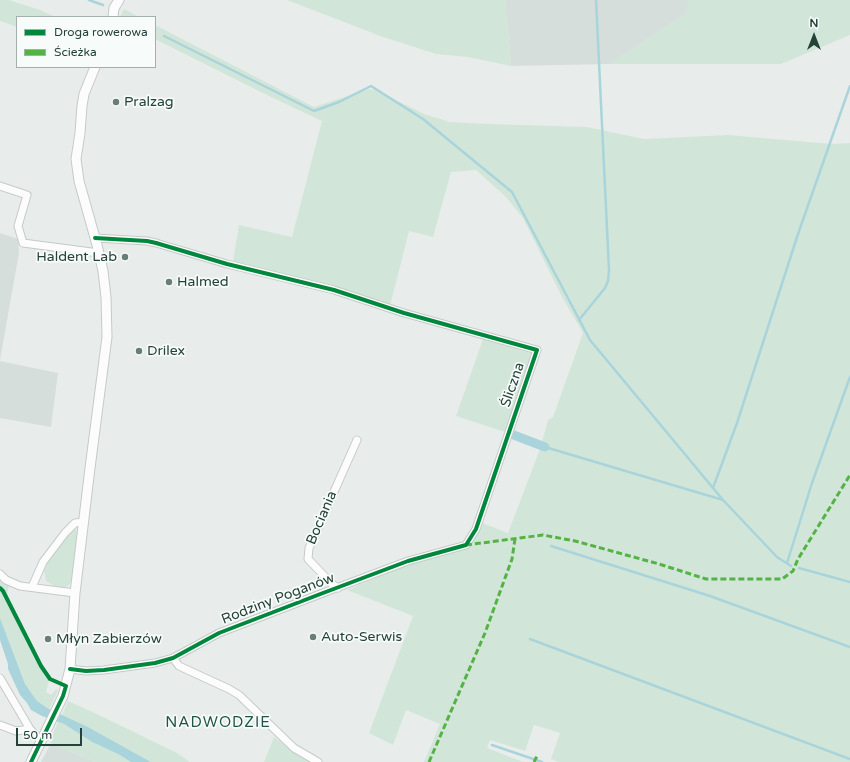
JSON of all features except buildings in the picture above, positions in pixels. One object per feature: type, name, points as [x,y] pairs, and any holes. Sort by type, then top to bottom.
[{"type":"street","points":[[113,16],[114,8],[119,0]]},
{"type":"street","points":[[31,762],[63,696],[70,669],[75,593],[107,337],[106,298],[99,253],[79,182],[76,159],[83,100],[95,68]]},
{"type":"street","points":[[0,186],[27,195],[18,226],[23,243],[99,253]]},
{"type":"street","name":"Śliczna","points":[[96,238],[156,243],[227,264],[314,285],[537,350],[476,529],[470,540]]},
{"type":"street","name":"Bociania","points":[[338,588],[332,584],[308,559],[309,548],[357,440]]},
{"type":"street","points":[[32,587],[43,562],[65,533],[75,523],[84,522]]},
{"type":"street","name":"Rodziny Poganów","points":[[70,669],[86,671],[104,670],[173,658],[219,633],[408,562],[461,547],[470,540]]},
{"type":"street","points":[[0,574],[6,580],[20,586],[75,593]]},
{"type":"street","points":[[173,658],[179,666],[229,689],[238,695],[294,748],[318,762]]},
{"type":"street","points":[[0,678],[30,730],[43,737]]},
{"type":"street","points":[[0,725],[16,731],[30,730]]},
{"type":"shaded area","points":[[505,0],[688,0],[688,12],[656,35],[609,64],[511,66]]},
{"type":"shaded area","points":[[0,233],[18,239],[19,253],[0,360]]},
{"type":"shaded area","points":[[0,361],[58,373],[51,427],[0,418]]},
{"type":"shaded area","points":[[51,743],[95,762],[41,762]]},
{"type":"green space","points":[[0,0],[9,0],[54,16],[16,16],[16,27],[0,21]]},
{"type":"green space","points":[[287,0],[505,0],[511,66],[468,57],[436,54],[383,37]]},
{"type":"green space","points":[[688,0],[850,0],[850,35],[781,64],[609,64],[687,12]]},
{"type":"green space","points":[[124,9],[137,16],[120,16]]},
{"type":"green space","points":[[156,26],[314,107],[369,89],[376,90],[424,114],[450,122],[587,127],[644,139],[728,135],[831,144],[850,143],[850,762],[559,762],[551,759],[560,733],[534,725],[525,751],[490,740],[487,748],[523,762],[424,762],[440,724],[406,710],[393,745],[369,733],[413,616],[347,590],[409,564],[470,546],[475,538],[480,522],[508,533],[540,449],[548,420],[553,417],[583,333],[562,297],[523,218],[506,197],[476,170],[451,172],[433,237],[409,231],[390,306],[321,283],[233,261],[239,225],[292,237],[322,121],[156,40]]},
{"type":"green space","points":[[483,339],[540,356],[511,434],[456,416]]},
{"type":"green space","points":[[74,530],[77,531],[72,581],[68,586],[63,588],[56,587],[46,581],[44,571],[54,551]]},
{"type":"green space","points":[[0,577],[9,586],[7,594],[40,661],[50,677],[46,692],[51,695],[56,689],[58,691],[49,709],[37,701],[25,684],[0,618]]},
{"type":"green space","points":[[68,701],[177,753],[190,762],[151,762],[88,727],[62,715]]},
{"type":"green space","points":[[58,722],[64,724],[92,742],[131,762],[95,762],[51,743],[52,736]]},
{"type":"green space","points":[[274,737],[295,753],[314,762],[264,762]]},
{"type":"water","points":[[0,618],[25,684],[37,701],[49,709],[88,727],[151,762],[131,762],[92,742],[64,724],[42,716],[31,710],[20,695],[8,669],[8,664],[0,640]]},
{"type":"waterway","points":[[89,0],[103,5]]},
{"type":"waterway","points":[[579,320],[605,288],[608,281],[609,270],[596,0]]},
{"type":"waterway","points":[[164,36],[314,111],[339,102],[371,86],[423,119],[512,192],[590,340],[723,500],[777,557],[791,566]]},
{"type":"waterway","points":[[713,488],[737,423],[798,234],[850,86]]},
{"type":"waterway","points":[[787,563],[812,483],[850,377]]},
{"type":"waterway","points":[[511,434],[545,447]]},
{"type":"waterway","points":[[545,447],[723,500]]},
{"type":"waterway","points":[[551,546],[710,596],[850,647]]},
{"type":"waterway","points":[[799,568],[850,582]]},
{"type":"waterway","points":[[530,639],[850,759]]},
{"type":"waterway","points":[[492,745],[542,762]]},
{"type":"marked path","points":[[466,545],[543,535],[575,541],[659,564],[706,579],[782,579],[793,571],[798,559],[850,475]]},
{"type":"marked path","points":[[429,762],[485,633],[512,559],[515,539]]},
{"type":"marked path","points":[[534,762],[537,756]]},
{"type":"cycle path","points":[[70,669],[86,671],[104,670],[155,663],[173,658],[219,633],[408,561],[466,545],[476,529],[537,350],[404,313],[334,290],[227,264],[156,243],[147,241],[95,238]]},
{"type":"cycle path","points":[[0,588],[3,591],[41,666],[50,679],[66,686],[63,696],[31,762]]},
{"type":"place","name":"Pralzag","points":[[116,102]]},
{"type":"place","name":"Haldent Lab","points":[[125,257]]},
{"type":"place","name":"Halmed","points":[[169,282]]},
{"type":"place","name":"Drilex","points":[[139,351]]},
{"type":"place","name":"Auto-Serwis","points":[[313,637]]},
{"type":"place","name":"Młyn Zabierzów","points":[[48,639]]},
{"type":"district","name":"NADWODZIE","points":[[218,723]]}]
